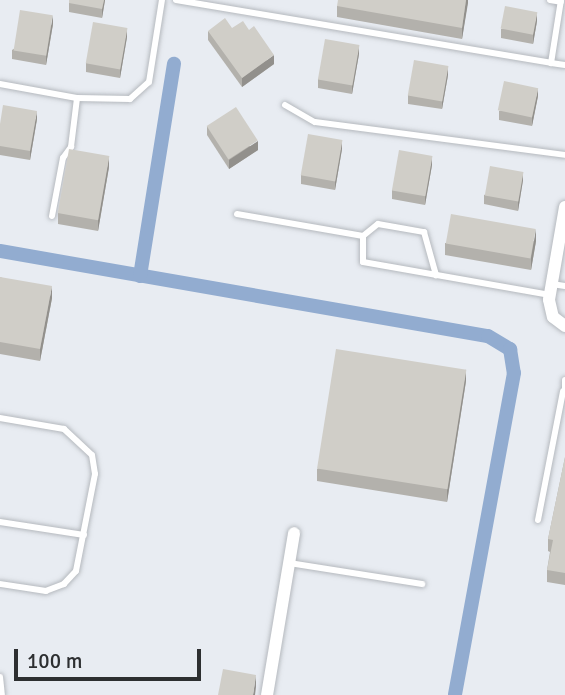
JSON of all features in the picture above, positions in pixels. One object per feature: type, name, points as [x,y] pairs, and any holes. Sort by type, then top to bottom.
[{"type":"street","points":[[565,207],[553,317],[565,326]]},
{"type":"street","points":[[267,695],[294,533]]},
{"type":"lane","points":[[0,84],[113,102],[145,90],[162,0]]},
{"type":"lane","points":[[176,0],[565,65]]},
{"type":"lane","points":[[550,0],[561,1],[551,63]]},
{"type":"lane","points":[[52,216],[63,158],[71,147],[77,98]]},
{"type":"lane","points":[[285,105],[315,122],[538,155],[565,155]]},
{"type":"lane","points":[[237,214],[363,236],[378,224],[424,232],[436,275]]},
{"type":"lane","points":[[363,236],[363,262],[436,275],[556,288]]},
{"type":"lane","points":[[538,520],[565,380]]},
{"type":"lane","points":[[0,418],[64,429],[92,455],[95,474],[76,571],[64,584],[47,591],[0,584]]},
{"type":"lane","points":[[0,522],[84,535]]},
{"type":"lane","points":[[289,563],[422,584]]},
{"type":"lane","points":[[0,677],[2,695]]},
{"type":"building","points":[[69,0],[104,0],[102,9],[69,3]]},
{"type":"building","points":[[338,0],[466,0],[462,28],[337,6]]},
{"type":"building","points":[[505,6],[537,12],[533,35],[501,29]]},
{"type":"building","points":[[20,10],[53,15],[46,56],[14,50]]},
{"type":"building","points":[[225,18],[232,28],[243,21],[249,30],[254,26],[274,55],[242,78],[208,31]]},
{"type":"building","points":[[93,22],[127,28],[120,69],[86,63]]},
{"type":"building","points":[[325,39],[359,45],[352,85],[318,79]]},
{"type":"building","points":[[414,60],[448,66],[442,102],[408,95]]},
{"type":"building","points":[[504,81],[538,88],[532,118],[498,110]]},
{"type":"building","points":[[3,105],[37,111],[30,151],[0,146]]},
{"type":"building","points":[[236,107],[258,141],[228,160],[207,126]]},
{"type":"building","points":[[308,134],[342,140],[335,181],[301,175]]},
{"type":"building","points":[[69,149],[109,156],[98,220],[58,213]]},
{"type":"building","points":[[399,150],[432,156],[425,196],[392,190]]},
{"type":"building","points":[[490,166],[523,172],[518,201],[485,196]]},
{"type":"building","points":[[451,214],[536,229],[530,258],[446,244]]},
{"type":"building","points":[[0,277],[52,286],[40,349],[0,342]]},
{"type":"building","points":[[336,349],[466,370],[447,489],[317,469]]},
{"type":"building","points":[[565,457],[565,573],[547,570],[553,540],[548,539]]},
{"type":"building","points":[[223,669],[256,675],[253,695],[218,695]]},
{"type":"waterway","points":[[140,276],[174,64]]},
{"type":"waterway","points":[[0,251],[488,336],[510,349],[514,373],[455,695]]}]
